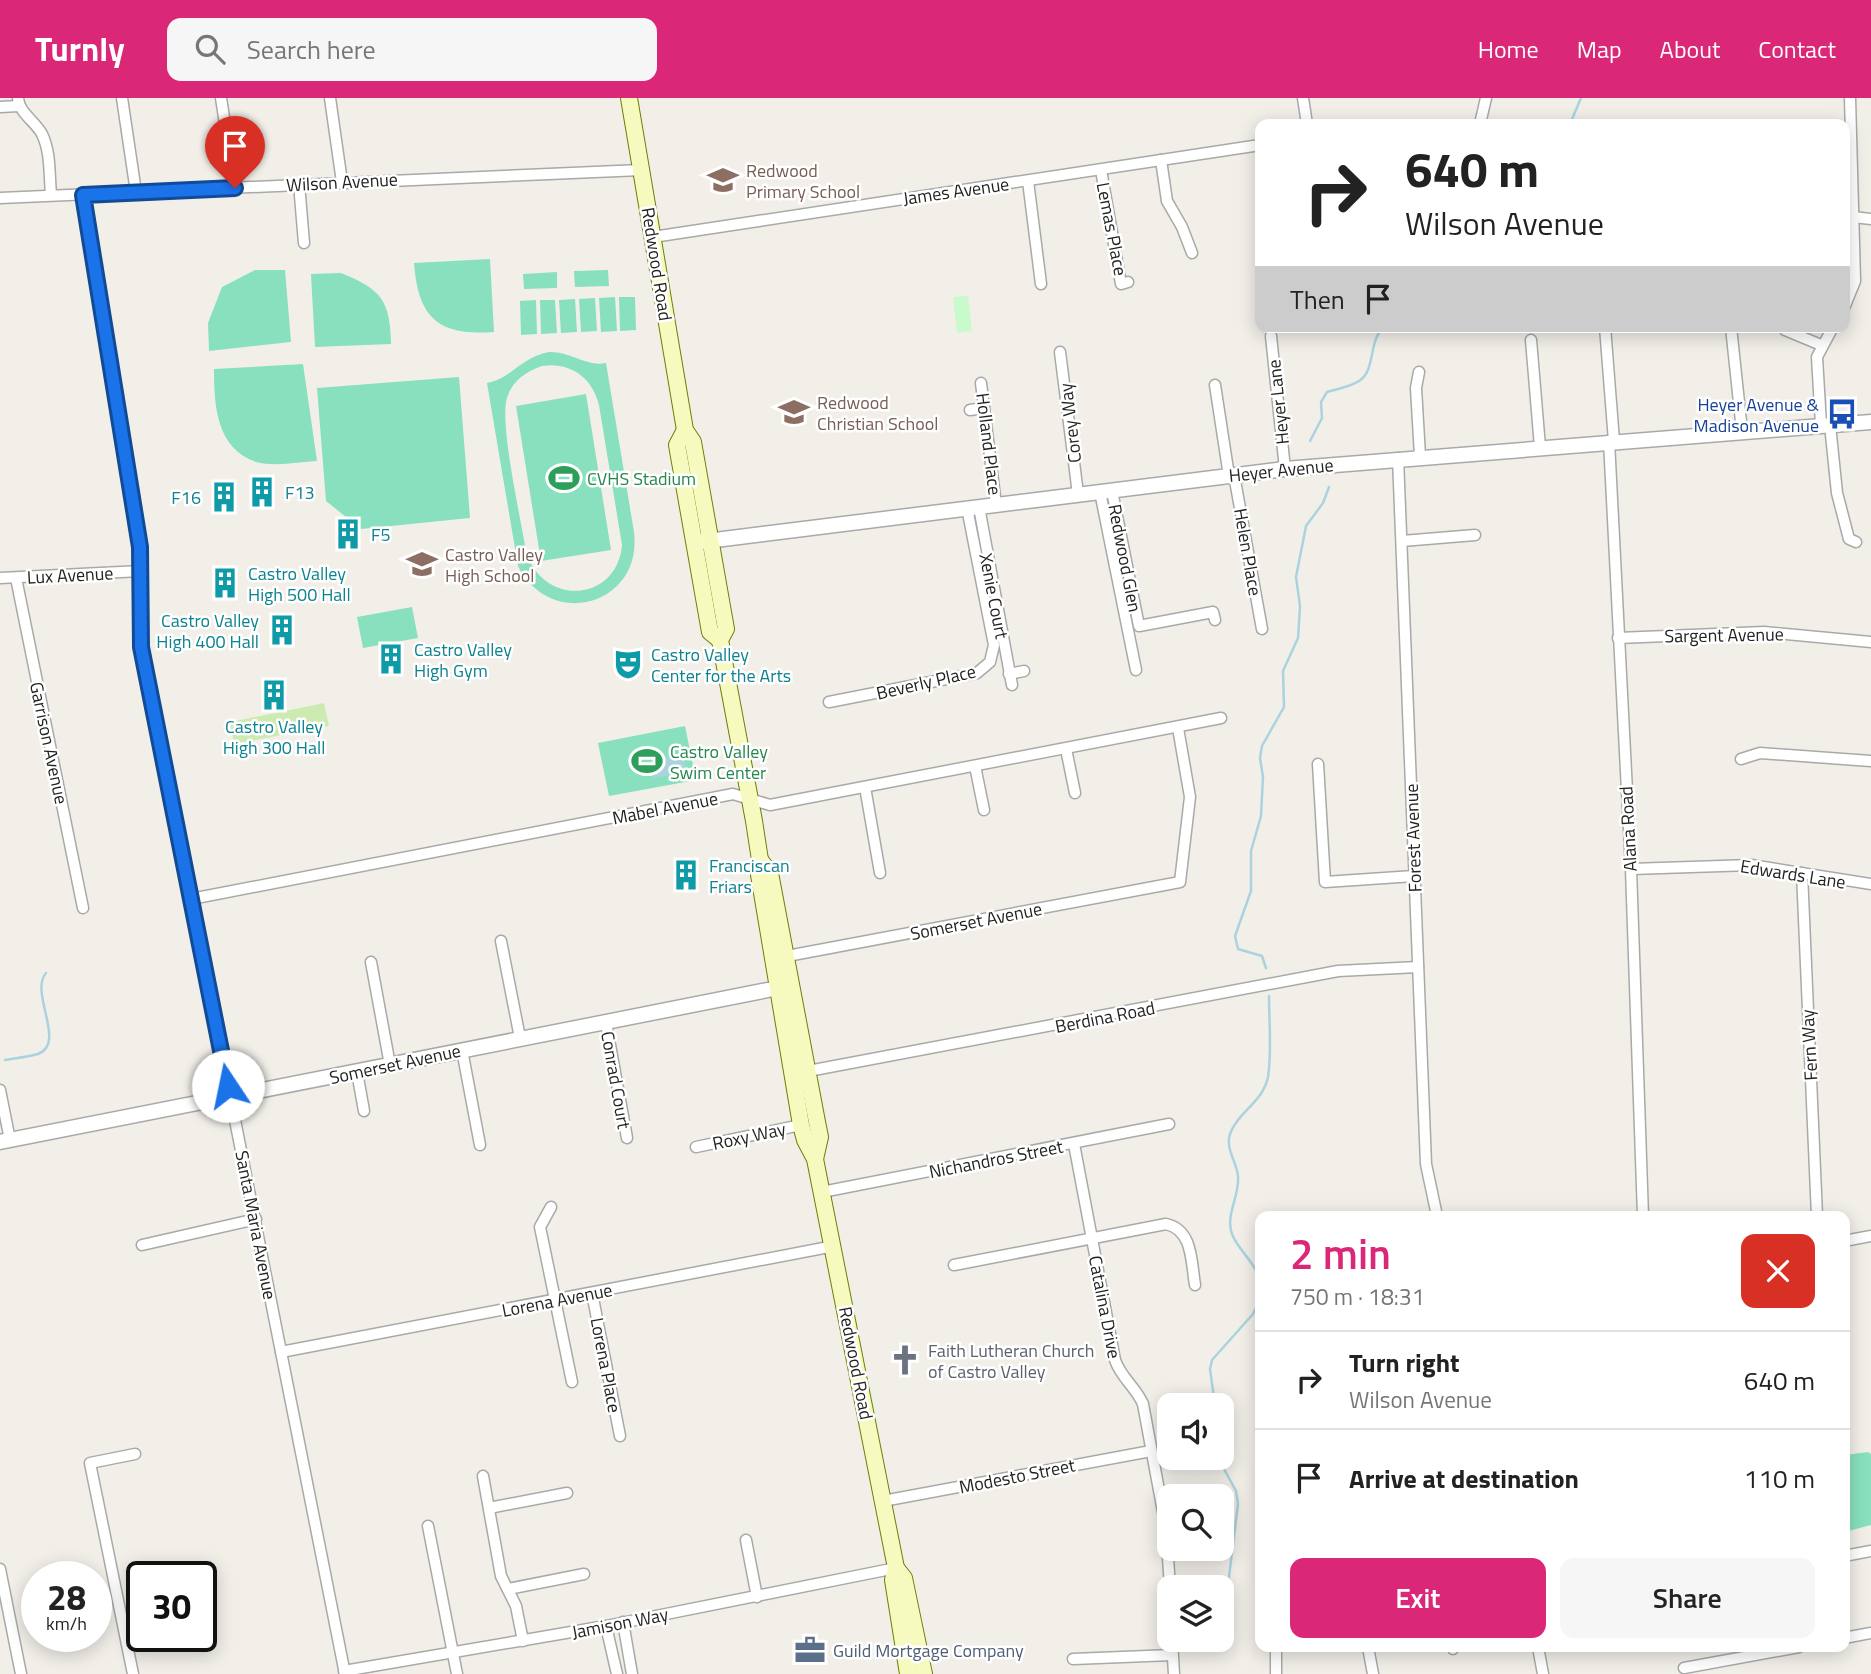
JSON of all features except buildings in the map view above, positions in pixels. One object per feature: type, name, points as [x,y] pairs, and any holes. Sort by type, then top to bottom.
[{"type":"main road","name":"Redwood Road","points":[[629,98],[685,430],[677,445],[702,542],[710,632],[720,640],[760,860],[770,873],[783,987],[800,1072],[820,1137],[815,1159]]},
{"type":"main road","name":"Redwood Road","points":[[800,1072],[801,1125],[815,1159],[834,1247],[896,1568],[894,1580],[908,1674]]},
{"type":"main road","name":"Redwood Road","points":[[896,1568],[904,1578],[924,1674]]},
{"type":"street","points":[[122,98],[136,192]]},
{"type":"street","points":[[221,98],[235,188]]},
{"type":"street","points":[[330,98],[342,182]]},
{"type":"street","points":[[1303,98],[1306,119]]},
{"type":"street","points":[[1481,119],[1486,98]]},
{"type":"street","points":[[1850,98],[1850,119]]},
{"type":"street","points":[[0,107],[19,102],[41,133],[46,145],[51,194]]},
{"type":"street","name":"James Avenue","points":[[653,237],[1255,146]]},
{"type":"street","points":[[1161,160],[1167,201],[1182,227],[1192,253]]},
{"type":"street","name":"Wilson Avenue","points":[[0,198],[641,170]]},
{"type":"street","name":"Lemas Place","points":[[1101,170],[1121,284],[1128,282]]},
{"type":"street","points":[[1028,181],[1041,284]]},
{"type":"street","points":[[299,184],[304,243]]},
{"type":"street","name":"Santa Maria Avenue","points":[[83,195],[127,453],[141,570],[141,647],[344,1672]]},
{"type":"street","points":[[1850,216],[1871,219]]},
{"type":"street","points":[[1850,228],[1855,287],[1850,297]]},
{"type":"street","name":"Alana Road","points":[[1605,333],[1643,1211]]},
{"type":"street","points":[[1732,333],[1742,431]]},
{"type":"street","points":[[1791,333],[1821,345]]},
{"type":"street","points":[[1829,333],[1821,345],[1817,364],[1836,493],[1849,539],[1856,542]]},
{"type":"street","name":"Heyer Lane","points":[[1271,336],[1285,468]]},
{"type":"street","points":[[1531,340],[1539,447]]},
{"type":"street","name":"Corey Way","points":[[1060,352],[1078,494]]},
{"type":"street","points":[[1419,372],[1416,388],[1420,456]]},
{"type":"street","name":"Holland Place","points":[[981,383],[996,505]]},
{"type":"street","name":"Helen Place","points":[[1215,385],[1262,629]]},
{"type":"street","points":[[970,410],[997,404]]},
{"type":"street","name":"Heyer Avenue","points":[[702,542],[1285,468],[1871,422]]},
{"type":"street","name":"Forest Avenue","points":[[1398,458],[1426,1164],[1436,1211]]},
{"type":"street","points":[[1106,491],[1136,670]]},
{"type":"street","name":"Redwood Glen","points":[[1106,491],[1139,626],[1213,612],[1215,620]]},
{"type":"street","name":"Xenie Court","points":[[973,507],[1011,680],[1024,671]]},
{"type":"street","name":"Beverly Place","points":[[830,702],[977,673],[990,662],[994,645],[973,507]]},
{"type":"street","points":[[1402,541],[1475,535]]},
{"type":"street","name":"Lux Avenue","points":[[0,578],[141,570]]},
{"type":"street","name":"Garrison Avenue","points":[[16,578],[83,908]]},
{"type":"street","name":"Sargent Avenue","points":[[1618,638],[1764,632],[1871,642]]},
{"type":"street","name":"Mabel Avenue","points":[[191,899],[733,794],[770,804],[1221,718]]},
{"type":"street","name":"Somerset Avenue","points":[[779,958],[1180,882],[1189,797],[1178,728]]},
{"type":"street","points":[[1066,749],[1075,793]]},
{"type":"street","points":[[1741,759],[1760,753],[1871,761]]},
{"type":"street","points":[[1318,764],[1325,882],[1414,876]]},
{"type":"street","points":[[975,766],[984,810]]},
{"type":"street","points":[[865,787],[880,873]]},
{"type":"street","name":"Edwards Lane","points":[[1630,869],[1728,864],[1871,884]]},
{"type":"street","name":"Fern Way","points":[[1802,873],[1817,1211]]},
{"type":"street","points":[[501,941],[520,1038]]},
{"type":"street","points":[[371,962],[390,1065]]},
{"type":"street","name":"Berdina Road","points":[[800,1072],[1338,971],[1418,967]]},
{"type":"street","name":"Somerset Avenue","points":[[5,1141],[783,987]]},
{"type":"street","name":"Conrad Court","points":[[606,1023],[627,1138]]},
{"type":"street","points":[[462,1050],[480,1145]]},
{"type":"street","points":[[357,1072],[365,1111]]},
{"type":"street","points":[[0,1090],[5,1141]]},
{"type":"street","name":"Nichandros Street","points":[[822,1192],[1170,1124]]},
{"type":"street","name":"Roxy Way","points":[[696,1147],[801,1125]]},
{"type":"street","name":"Catalina Drive","points":[[1074,1144],[1115,1360],[1119,1371],[1138,1392],[1166,1528],[1169,1575]]},
{"type":"street","points":[[551,1207],[540,1227],[572,1381]]},
{"type":"street","points":[[142,1245],[256,1219]]},
{"type":"street","points":[[954,1265],[1166,1224],[1177,1226],[1185,1234],[1195,1285]]},
{"type":"street","points":[[1850,1240],[1871,1236]]},
{"type":"street","name":"Lorena Avenue","points":[[281,1352],[834,1247]]},
{"type":"street","name":"Lorena Place","points":[[592,1293],[620,1436]]},
{"type":"street","name":"Modesto Street","points":[[883,1502],[1151,1451]]},
{"type":"street","points":[[133,1674],[90,1463],[135,1454]]},
{"type":"street","points":[[483,1476],[501,1576],[516,1606],[523,1641]]},
{"type":"street","points":[[489,1508],[567,1493]]},
{"type":"street","points":[[428,1527],[457,1674]]},
{"type":"street","points":[[746,1540],[757,1597]]},
{"type":"street","points":[[1850,1555],[1871,1551]]},
{"type":"street","name":"Jamison Way","points":[[344,1672],[453,1650],[606,1626],[896,1568]]},
{"type":"street","points":[[0,1569],[21,1674]]},
{"type":"street","points":[[508,1589],[584,1574]]},
{"type":"street","points":[[623,1622],[632,1674]]},
{"type":"street","points":[[606,1626],[617,1674]]},
{"type":"street","points":[[1850,1637],[1871,1633]]},
{"type":"street","points":[[1276,1652],[1276,1674]]},
{"type":"street","points":[[1369,1652],[1373,1674]]},
{"type":"street","points":[[1539,1652],[1543,1674]]},
{"type":"street","points":[[1684,1668],[1772,1652]]},
{"type":"street","points":[[1073,1658],[1172,1655],[1174,1674]]},
{"type":"green space","points":[[490,259],[494,332],[459,331],[435,320],[420,298],[414,263]]},
{"type":"green space","points":[[255,270],[285,270],[291,342],[209,351],[208,323],[222,287]]},
{"type":"green space","points":[[608,270],[609,286],[575,287],[574,271]]},
{"type":"green space","points":[[557,272],[557,288],[524,289],[523,274]]},
{"type":"green space","points":[[341,273],[366,285],[381,298],[388,317],[391,344],[315,347],[311,274]]},
{"type":"green space","points":[[968,296],[972,331],[957,333],[953,297]]},
{"type":"green space","points":[[615,297],[617,331],[601,332],[599,298]]},
{"type":"green space","points":[[619,297],[635,297],[636,330],[620,331]]},
{"type":"green space","points":[[595,298],[597,331],[581,332],[579,299]]},
{"type":"green space","points":[[575,299],[577,332],[561,333],[559,300]]},
{"type":"green space","points":[[536,300],[537,334],[521,335],[520,301]]},
{"type":"green space","points":[[540,300],[555,300],[557,333],[541,334]]},
{"type":"green space","points":[[557,352],[592,363],[606,363],[634,532],[633,557],[624,577],[610,592],[592,601],[572,603],[551,598],[533,586],[518,566],[487,383],[503,377],[539,355]],"holes":[[[542,366],[562,366],[578,374],[596,395],[622,545],[617,564],[607,578],[594,587],[578,591],[562,589],[547,582],[535,569],[526,551],[508,449],[505,410],[509,392],[525,374]]]},
{"type":"green space","points":[[303,364],[317,461],[271,464],[256,462],[243,455],[233,447],[220,424],[214,369]]},
{"type":"green space","points":[[459,377],[470,518],[361,529],[326,501],[317,388]]},
{"type":"green space","name":"CVHS Stadium","points":[[586,394],[611,550],[541,561],[516,406]]},
{"type":"green space","points":[[412,607],[418,638],[363,648],[357,617]]},
{"type":"green space","points":[[324,703],[329,726],[234,744],[230,722]]},
{"type":"green space","name":"Castro Valley Swim Center","points":[[685,726],[696,780],[609,796],[598,743]]},
{"type":"green space","points":[[1850,1454],[1871,1454],[1871,1525],[1850,1531]]},
{"type":"water","points":[[683,754],[686,772],[654,778],[651,761]]},
{"type":"waterway","points":[[1572,119],[1581,98]]},
{"type":"waterway","points":[[1310,441],[1322,418],[1321,402],[1327,392],[1352,385],[1364,376],[1379,333]]},
{"type":"waterway","points":[[1266,968],[1262,956],[1238,949],[1235,936],[1251,891],[1251,851],[1261,816],[1262,746],[1284,707],[1283,671],[1298,638],[1300,606],[1296,577],[1306,526],[1323,503],[1329,487]]},
{"type":"waterway","points":[[5,1060],[38,1054],[46,1048],[49,1029],[42,993],[42,982],[46,973]]},
{"type":"waterway","points":[[1255,1269],[1235,1240],[1230,1227],[1238,1176],[1229,1139],[1234,1126],[1261,1093],[1268,1077],[1269,996]]},
{"type":"waterway","points":[[1213,1393],[1210,1369],[1212,1360],[1255,1310]]},
{"type":"waterway","points":[[1225,1470],[1236,1491],[1238,1504],[1229,1575]]},
{"type":"place","name":"Redwood Primary School","points":[[723,180]]},
{"type":"place","name":"Redwood Christian School","points":[[794,412]]},
{"type":"place","name":"Heyer Avenue & Madison Avenue","points":[[1842,414]]},
{"type":"place","name":"CVHS Stadium","points":[[564,478]]},
{"type":"place","name":"F13","points":[[262,492]]},
{"type":"place","name":"F16","points":[[224,497]]},
{"type":"place","name":"F5","points":[[348,534]]},
{"type":"place","name":"Castro Valley High School","points":[[422,564]]},
{"type":"place","name":"Castro Valley High 500 Hall","points":[[225,583]]},
{"type":"place","name":"Castro Valley High 400 Hall","points":[[282,630]]},
{"type":"place","name":"Castro Valley High Gym","points":[[391,659]]},
{"type":"place","name":"Castro Valley Center for the Arts","points":[[628,664]]},
{"type":"place","name":"Castro Valley High 300 Hall","points":[[274,695]]},
{"type":"place","name":"Castro Valley Swim Center","points":[[647,761]]},
{"type":"place","name":"Franciscan Friars","points":[[686,875]]},
{"type":"place","name":"Faith Lutheran Church of Castro Valley","points":[[905,1360]]},
{"type":"place","name":"Guild Mortgage Company","points":[[810,1650]]},
{"type":"route","points":[[228,1086],[141,647],[140,547],[83,195],[235,188]]}]
